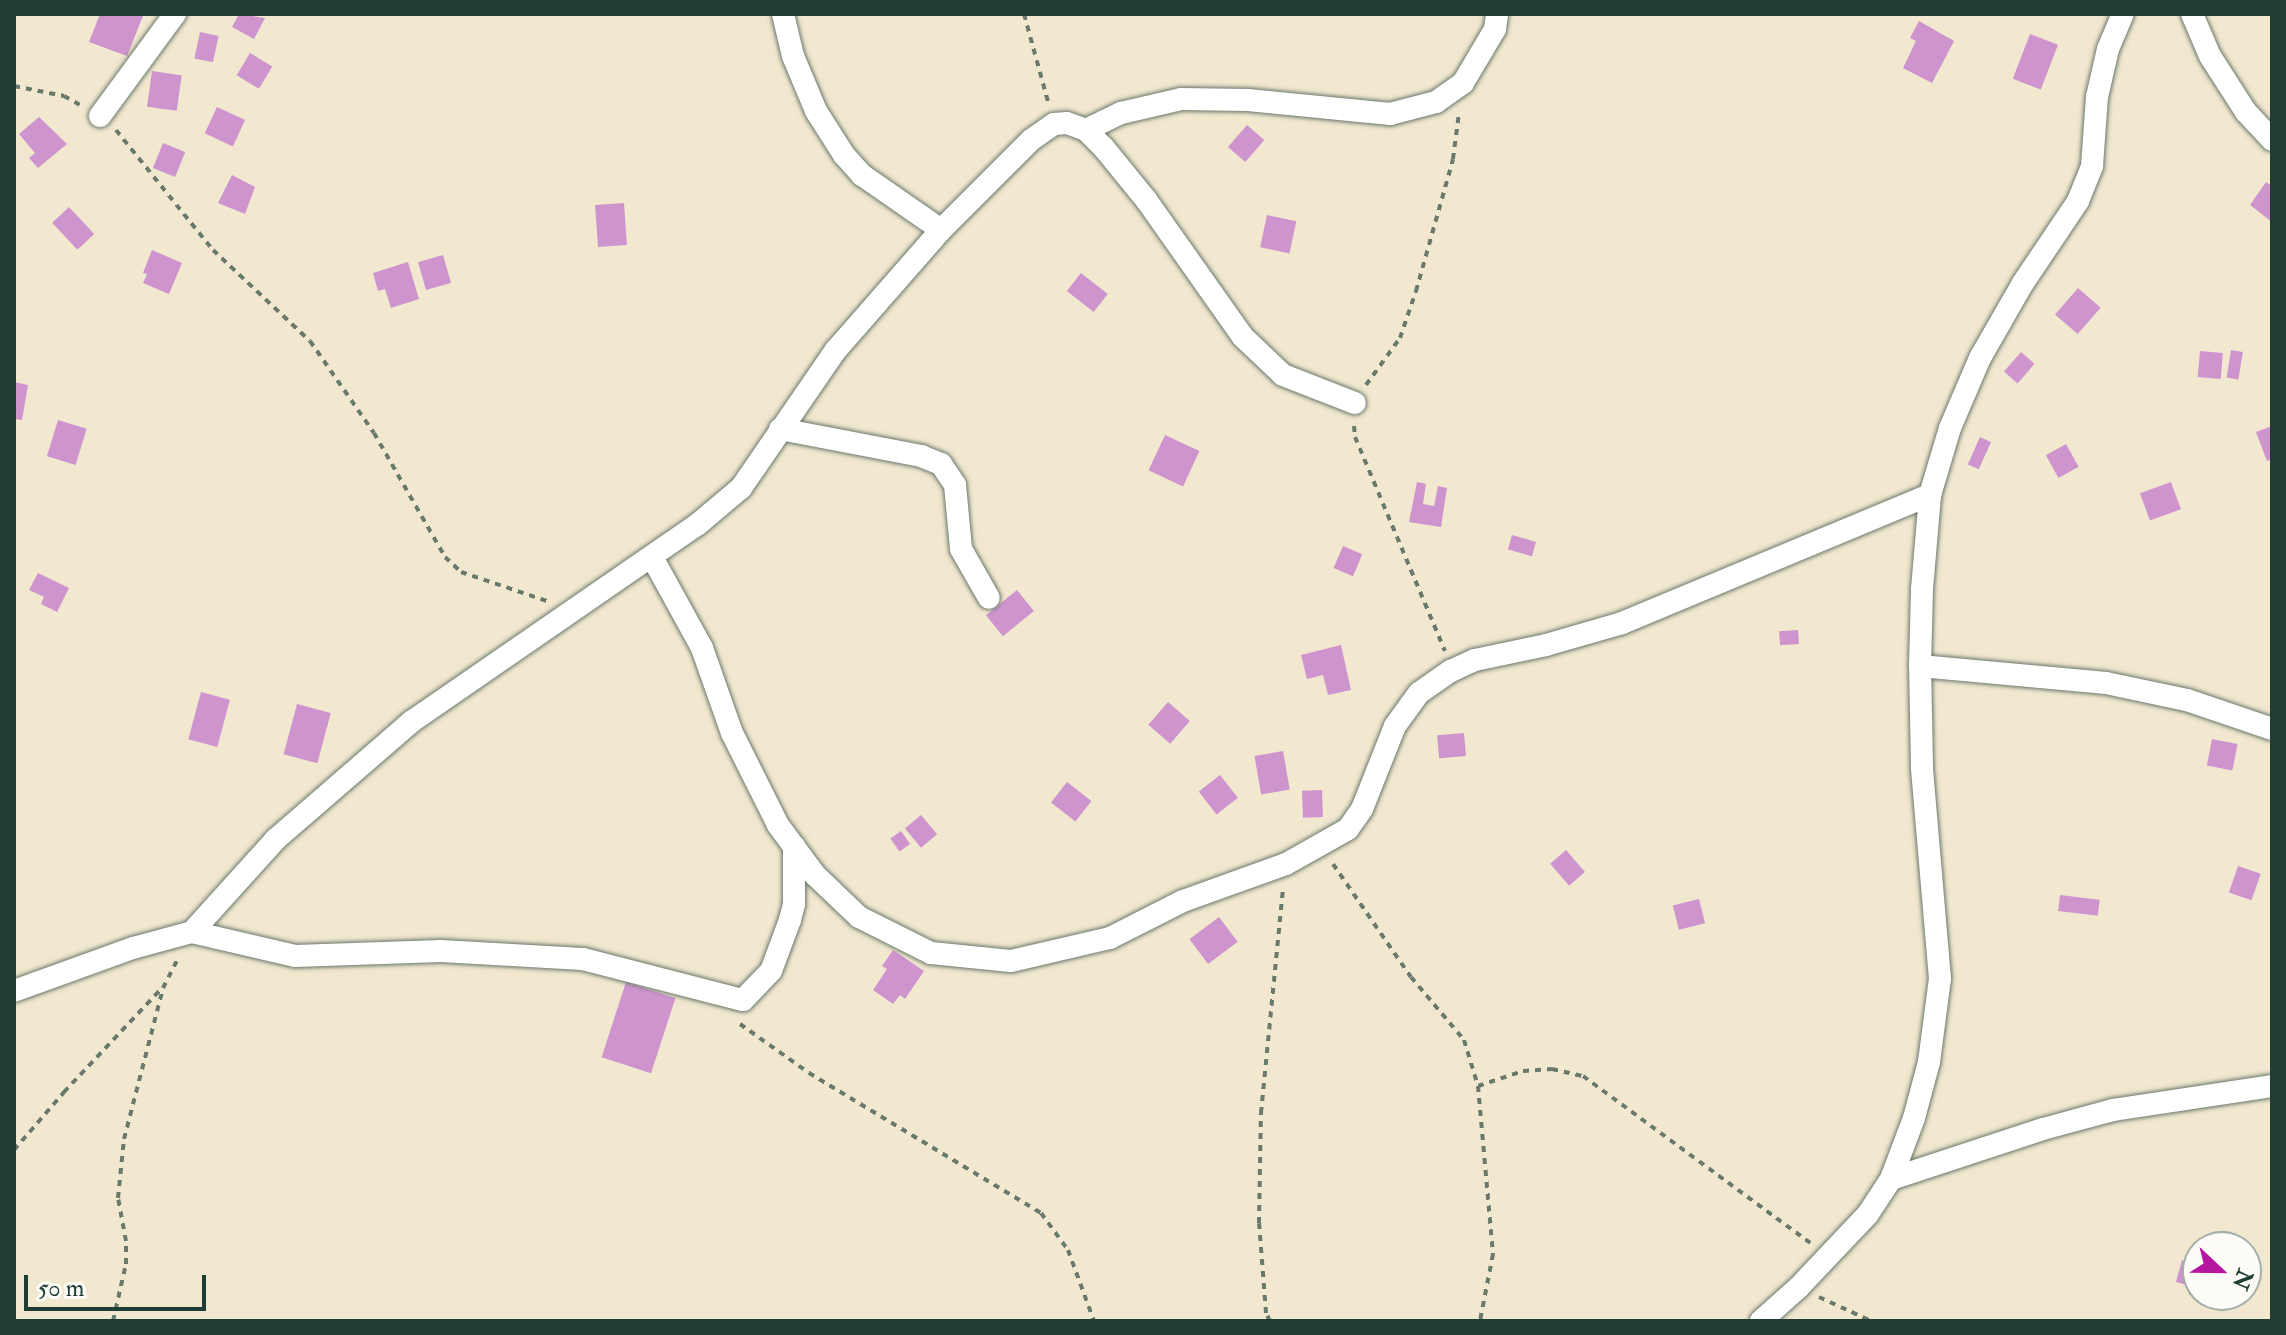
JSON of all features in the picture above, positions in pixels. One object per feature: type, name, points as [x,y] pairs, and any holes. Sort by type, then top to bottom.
[{"type":"street","points":[[100,116],[150,43],[175,14]]},
{"type":"street","points":[[783,14],[793,56],[816,111],[844,155],[862,175],[941,230]]},
{"type":"street","points":[[1086,130],[1121,113],[1181,99],[1248,100],[1390,114],[1436,102],[1463,83],[1495,29],[1497,14]]},
{"type":"street","points":[[1761,1321],[1799,1287],[1868,1214],[1891,1179],[1914,1118],[1929,1062],[1940,979],[1922,767],[1922,589],[1930,495],[1950,428],[1980,358],[2023,283],[2078,201],[2088,178],[2097,135],[2097,97],[2108,49],[2123,14]]},
{"type":"street","points":[[2192,14],[2210,56],[2246,112],[2272,140]]},
{"type":"street","points":[[192,932],[276,839],[411,722],[573,608],[652,557],[741,488],[836,350],[941,230],[1042,129],[1067,123],[1086,130],[1147,201],[1243,337],[1283,375],[1355,403]]},
{"type":"street","points":[[780,429],[921,456],[941,464],[955,485],[961,549],[989,598]]},
{"type":"street","points":[[652,557],[702,648],[732,733],[778,825],[815,875],[859,917],[931,953],[1011,961],[1110,938],[1183,901],[1286,864],[1348,829],[1362,809],[1395,726],[1419,693],[1451,671],[1475,660],[1546,645],[1622,623],[1930,495]]},
{"type":"street","points":[[1920,666],[2106,683],[2187,700],[2272,729]]},
{"type":"street","points":[[14,991],[133,948],[192,932],[295,956],[441,951],[583,959],[743,1000],[771,971],[794,904],[794,846]]},
{"type":"street","points":[[1891,1179],[2043,1129],[2113,1110],[2272,1086]]},
{"type":"path","points":[[1024,14],[1054,124]]},
{"type":"path","points":[[1451,671],[1439,633],[1355,437],[1355,403],[1400,338],[1416,291],[1453,159],[1463,83]]},
{"type":"path","points":[[14,86],[64,96],[100,116],[121,135],[213,250],[310,341],[374,433],[445,557],[461,572],[486,583],[573,608]]},
{"type":"path","points":[[1321,845],[1411,977],[1464,1040],[1478,1086],[1493,1254],[1480,1321]]},
{"type":"path","points":[[1270,1321],[1266,1313],[1259,1223],[1261,1113],[1286,864]]},
{"type":"path","points":[[113,1321],[126,1264],[126,1241],[118,1198],[124,1139],[163,988],[192,932]]},
{"type":"path","points":[[14,1150],[64,1092],[163,988]]},
{"type":"path","points":[[709,992],[731,1018],[809,1073],[1041,1213],[1068,1250],[1094,1321]]},
{"type":"path","points":[[1478,1086],[1523,1071],[1552,1069],[1583,1076],[1828,1256]]},
{"type":"path","points":[[1799,1287],[1871,1321]]},
{"type":"building","points":[[100,14],[143,16],[127,56],[89,42]]},
{"type":"building","points":[[239,14],[265,18],[254,39],[232,27]]},
{"type":"building","points":[[1919,21],[1954,41],[1932,83],[1903,68],[1916,41],[1910,38]]},
{"type":"building","points":[[200,32],[219,36],[213,62],[194,58]]},
{"type":"building","points":[[2030,34],[2058,45],[2041,90],[2013,79]]},
{"type":"building","points":[[250,53],[272,66],[259,89],[237,75]]},
{"type":"building","points":[[152,71],[182,75],[177,111],[147,107]]},
{"type":"building","points":[[217,107],[245,120],[233,146],[205,133]]},
{"type":"building","points":[[39,117],[67,144],[38,168],[29,158],[35,153],[19,134]]},
{"type":"building","points":[[1247,125],[1264,140],[1245,162],[1228,147]]},
{"type":"building","points":[[163,143],[185,152],[175,177],[153,168]]},
{"type":"building","points":[[232,175],[255,187],[245,214],[218,203]]},
{"type":"building","points":[[2266,182],[2272,186],[2272,222],[2250,205]]},
{"type":"building","points":[[624,203],[627,245],[598,247],[595,205]]},
{"type":"building","points":[[69,207],[94,234],[77,250],[52,223]]},
{"type":"building","points":[[1267,215],[1296,221],[1289,254],[1260,247]]},
{"type":"building","points":[[152,250],[182,263],[169,294],[143,283],[147,274],[143,273]]},
{"type":"building","points":[[443,255],[451,283],[426,290],[418,262]]},
{"type":"building","points":[[408,262],[419,299],[391,308],[385,289],[378,291],[373,273]]},
{"type":"building","points":[[1081,273],[1108,294],[1094,312],[1067,291]]},
{"type":"building","points":[[2078,288],[2101,308],[2078,334],[2055,314]]},
{"type":"building","points":[[2231,350],[2243,352],[2238,380],[2227,378]]},
{"type":"building","points":[[2200,351],[2223,353],[2221,379],[2198,377]]},
{"type":"building","points":[[2021,352],[2035,364],[2018,383],[2004,372]]},
{"type":"building","points":[[14,382],[28,385],[22,420],[14,419]]},
{"type":"building","points":[[58,420],[87,429],[76,465],[47,456]]},
{"type":"building","points":[[2272,426],[2272,459],[2267,461],[2256,432]]},
{"type":"building","points":[[1165,435],[1199,451],[1183,486],[1149,470]]},
{"type":"building","points":[[1980,437],[1991,442],[1979,469],[1968,464]]},
{"type":"building","points":[[2066,444],[2079,467],[2058,478],[2046,455]]},
{"type":"building","points":[[1417,482],[1426,484],[1423,504],[1434,506],[1438,486],[1447,488],[1441,527],[1409,522]]},
{"type":"building","points":[[2171,482],[2181,509],[2150,521],[2140,493]]},
{"type":"building","points":[[1512,535],[1536,542],[1532,556],[1508,549]]},
{"type":"building","points":[[1343,546],[1362,554],[1353,576],[1334,568]]},
{"type":"building","points":[[38,573],[69,588],[57,612],[41,604],[44,597],[29,590]]},
{"type":"building","points":[[1017,590],[1034,611],[1003,636],[986,615]]},
{"type":"building","points":[[1798,630],[1799,644],[1780,645],[1779,631]]},
{"type":"building","points":[[1341,645],[1351,690],[1328,695],[1323,675],[1307,679],[1301,655]]},
{"type":"building","points":[[201,692],[230,700],[217,747],[188,739]]},
{"type":"building","points":[[1168,702],[1190,721],[1170,744],[1148,725]]},
{"type":"building","points":[[297,704],[331,713],[317,763],[284,754]]},
{"type":"building","points":[[1464,733],[1466,756],[1439,758],[1437,735]]},
{"type":"building","points":[[2212,739],[2238,744],[2232,770],[2207,766]]},
{"type":"building","points":[[1283,751],[1290,789],[1261,794],[1254,756]]},
{"type":"building","points":[[1220,775],[1238,798],[1217,814],[1199,792]]},
{"type":"building","points":[[1067,782],[1091,801],[1075,822],[1051,802]]},
{"type":"building","points":[[1322,790],[1323,817],[1303,818],[1302,791]]},
{"type":"building","points":[[921,815],[937,834],[921,848],[905,828]]},
{"type":"building","points":[[901,831],[910,844],[900,852],[890,838]]},
{"type":"building","points":[[1566,850],[1585,872],[1569,886],[1550,864]]},
{"type":"building","points":[[2238,866],[2261,874],[2252,900],[2229,892]]},
{"type":"building","points":[[2060,895],[2100,900],[2098,916],[2058,911]]},
{"type":"building","points":[[1699,899],[1705,923],[1679,930],[1673,906]]},
{"type":"building","points":[[1219,917],[1238,942],[1208,964],[1189,939]]},
{"type":"building","points":[[893,950],[924,971],[905,999],[900,995],[893,1004],[873,990],[887,969],[882,966]]},
{"type":"building","points":[[626,982],[675,998],[651,1073],[602,1057]]},
{"type":"building","points":[[2182,1260],[2182,1284],[2176,1282]]}]
